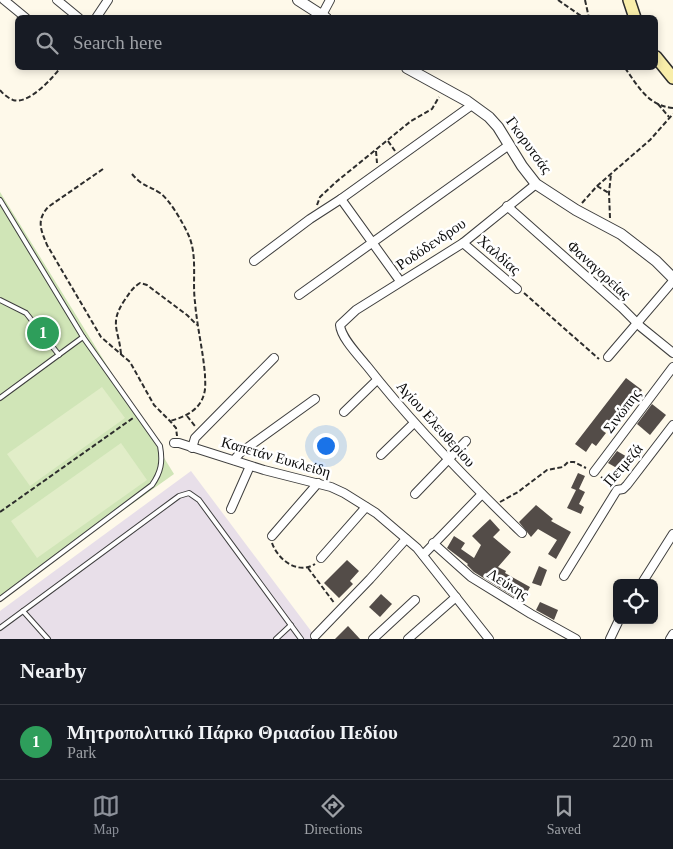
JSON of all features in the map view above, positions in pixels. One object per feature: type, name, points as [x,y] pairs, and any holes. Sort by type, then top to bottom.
[{"type":"main road","points":[[629,0],[634,15]]},
{"type":"main road","points":[[658,59],[673,78]]},
{"type":"street","points":[[4,0],[22,15]]},
{"type":"street","points":[[57,0],[75,15]]},
{"type":"street","points":[[98,15],[108,0]]},
{"type":"street","points":[[298,0],[322,15]]},
{"type":"street","points":[[324,15],[330,0]]},
{"type":"street","name":"Γκορυτσάς","points":[[410,70],[472,105],[494,122],[536,184],[639,247],[656,261],[673,280]]},
{"type":"street","points":[[254,261],[310,219],[472,105]]},
{"type":"street","points":[[299,295],[509,145]]},
{"type":"street","name":"Ροδόδενδρου","points":[[340,325],[356,310],[463,243],[536,184]]},
{"type":"street","points":[[341,199],[400,282]]},
{"type":"street","name":"Φαναγορείας","points":[[507,206],[673,353]]},
{"type":"street","name":"Χαλδίας","points":[[463,243],[517,289]]},
{"type":"street","points":[[608,357],[673,280]]},
{"type":"street","name":"Αγίου Ελευθερίου","points":[[340,325],[350,345],[414,423],[522,533]]},
{"type":"street","points":[[192,448],[195,438],[274,358]]},
{"type":"street","name":"Σινώπης","points":[[594,472],[673,367]]},
{"type":"street","points":[[344,412],[377,380]]},
{"type":"street","points":[[234,460],[240,453],[315,399]]},
{"type":"street","points":[[381,455],[414,423]]},
{"type":"street","name":"Πετμεζά","points":[[564,576],[617,490],[627,485],[673,425]]},
{"type":"street","points":[[415,494],[466,440]]},
{"type":"street","name":"Καπετάν Ευκλείδη","points":[[176,443],[250,466],[332,487],[366,507],[389,523],[422,555],[489,639]]},
{"type":"street","points":[[231,509],[250,466]]},
{"type":"street","points":[[272,536],[318,483]]},
{"type":"street","points":[[422,555],[482,494]]},
{"type":"street","points":[[321,558],[366,507]]},
{"type":"street","points":[[645,579],[673,534]]},
{"type":"street","points":[[314,636],[406,539]]},
{"type":"street","name":"Λεύκης","points":[[433,543],[471,577],[576,639]]},
{"type":"street","points":[[408,639],[456,597]]},
{"type":"street","points":[[373,639],[382,636],[414,600]]},
{"type":"street","points":[[610,639],[617,624]]},
{"type":"street","points":[[670,639],[673,634]]},
{"type":"lane","points":[[0,200],[83,337],[160,446],[162,466],[159,475],[152,485],[0,598]]},
{"type":"lane","points":[[0,300],[26,313],[59,355]]},
{"type":"lane","points":[[0,398],[83,337]]},
{"type":"lane","points":[[0,628],[179,496],[189,493],[198,500],[301,639]]},
{"type":"lane","points":[[23,611],[48,639]]},
{"type":"lane","points":[[276,639],[291,626]]},
{"type":"path","points":[[558,0],[581,15]]},
{"type":"path","points":[[585,0],[588,15]]},
{"type":"path","points":[[0,90],[12,100],[20,101],[52,80],[59,70]]},
{"type":"path","points":[[627,70],[641,92],[658,104],[670,118]]},
{"type":"path","points":[[310,219],[320,197],[410,121],[432,109],[438,101],[442,88]]},
{"type":"path","points":[[658,104],[673,108]]},
{"type":"path","points":[[576,210],[597,186],[650,140],[673,114]]},
{"type":"path","points":[[388,141],[399,157]]},
{"type":"path","points":[[376,151],[376,173]]},
{"type":"path","points":[[103,169],[48,207],[40,221],[47,245],[90,320],[101,337],[130,362],[154,405],[176,428],[176,443]]},
{"type":"path","points":[[132,174],[141,184],[162,194],[189,234],[193,247],[193,287],[204,356],[204,394],[192,413],[184,418],[170,421]]},
{"type":"path","points":[[609,227],[611,174]]},
{"type":"path","points":[[597,186],[609,193]]},
{"type":"path","points":[[121,354],[115,324],[118,310],[133,287],[140,283],[188,315],[199,327]]},
{"type":"path","points":[[517,289],[528,296],[600,360],[608,357]]},
{"type":"path","points":[[0,512],[138,414]]},
{"type":"path","points":[[493,505],[518,492],[547,470],[563,467],[568,462],[574,462],[594,472],[619,490]]},
{"type":"path","points":[[272,536],[272,545],[289,564],[299,568],[308,568],[321,558]]},
{"type":"path","points":[[308,568],[340,610]]},
{"type":"shaded area","points":[[191,471],[317,639],[0,639],[0,611]]},
{"type":"green space","points":[[0,192],[174,474],[0,598]]},
{"type":"green space","points":[[102,387],[125,418],[30,486],[7,454]]},
{"type":"green space","points":[[121,443],[147,480],[37,558],[11,521]]},
{"type":"building","points":[[626,378],[642,390],[640,393],[644,396],[638,404],[632,399],[630,401],[627,398],[603,431],[606,433],[596,446],[592,443],[586,452],[575,444]]},
{"type":"building","points":[[652,404],[666,415],[650,435],[637,424]]},
{"type":"building","points":[[617,451],[629,458],[622,471],[608,463]]},
{"type":"building","points":[[578,473],[585,476],[579,489],[585,492],[579,504],[584,507],[581,514],[567,508],[576,490],[571,488]]},
{"type":"building","points":[[536,505],[553,519],[551,521],[571,532],[556,559],[548,554],[557,540],[538,529],[531,537],[519,522]]},
{"type":"building","points":[[490,519],[500,530],[493,537],[511,552],[498,567],[530,587],[522,602],[474,572],[468,564],[447,548],[454,536],[465,543],[461,549],[474,558],[481,545],[472,536]]},
{"type":"building","points":[[347,560],[359,571],[350,581],[353,584],[339,598],[324,583]]},
{"type":"building","points":[[539,566],[547,570],[541,586],[532,583]]},
{"type":"building","points":[[381,594],[392,604],[380,617],[369,607]]},
{"type":"building","points":[[540,602],[558,610],[554,620],[536,610]]},
{"type":"building","points":[[348,626],[360,639],[335,639]]},
{"type":"place","name":"Μητροπολιτικό Πάρκο Θριασίου Πεδίου","points":[[43,333]]}]
